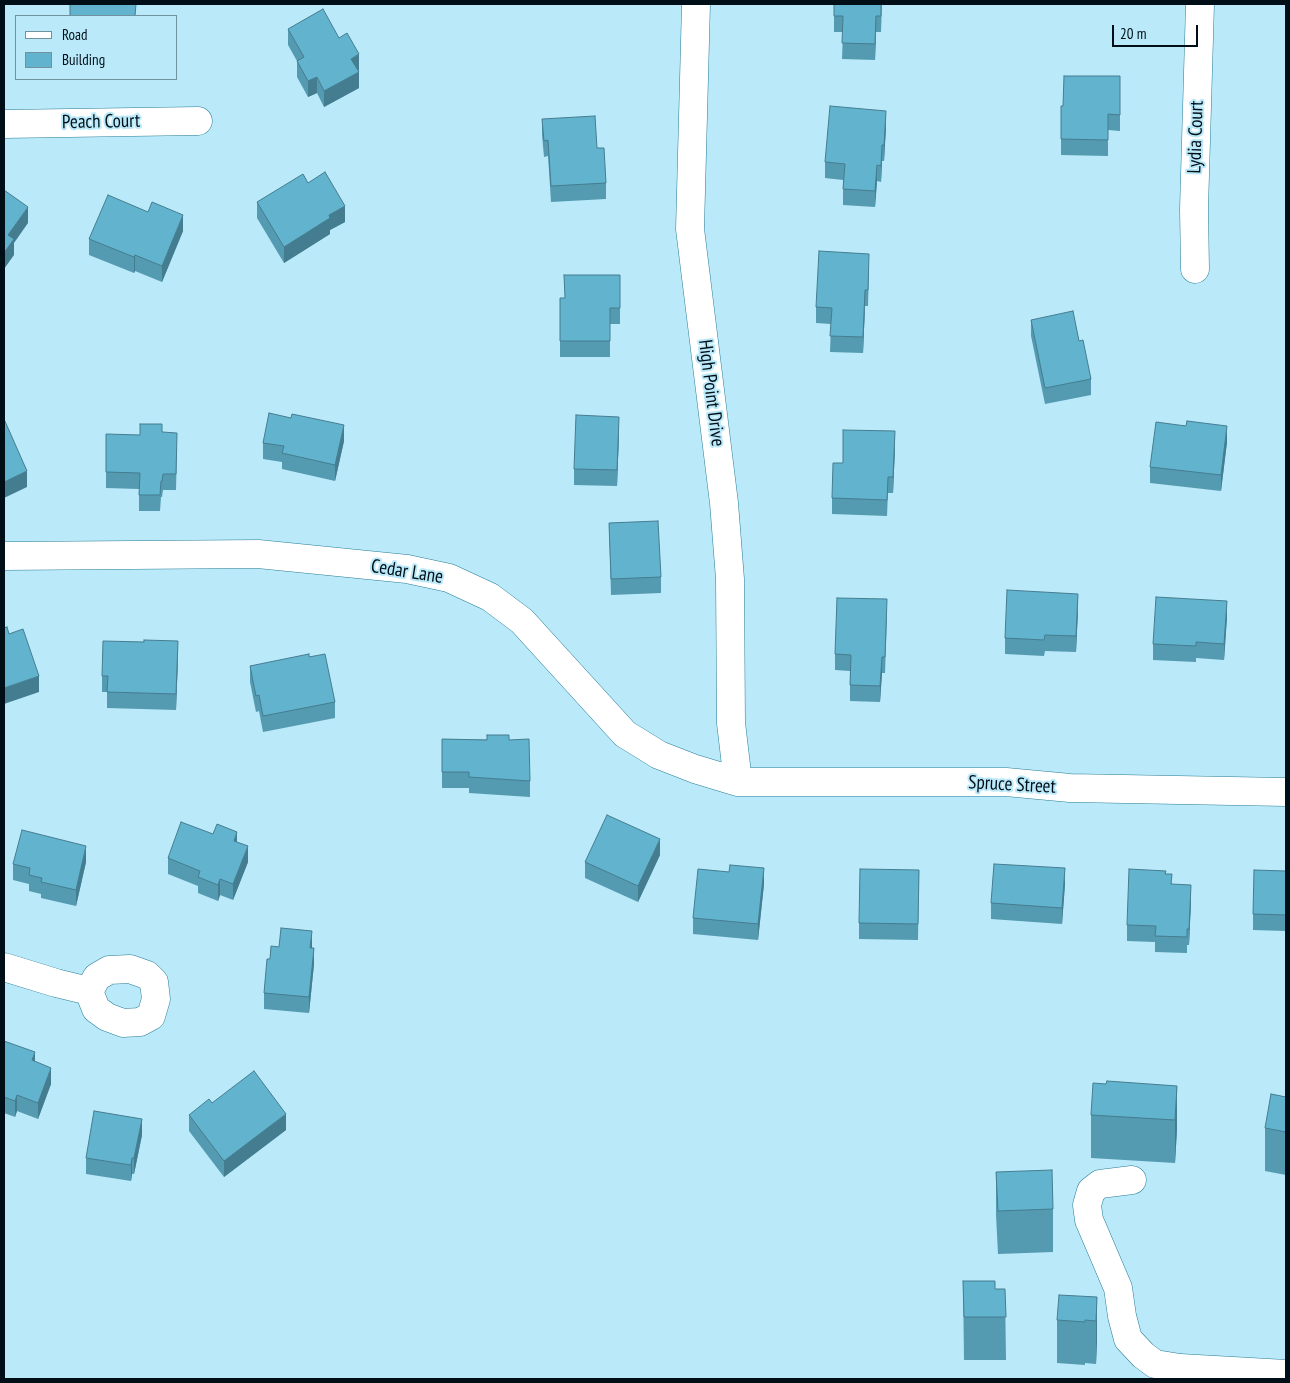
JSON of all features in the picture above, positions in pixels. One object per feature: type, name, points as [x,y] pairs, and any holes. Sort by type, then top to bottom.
[{"type":"street","name":"High Point Drive","points":[[696,4],[690,229],[724,503],[730,579],[731,723],[738,782]]},
{"type":"street","name":"Lydia Court","points":[[1195,270],[1194,210],[1200,4]]},
{"type":"street","name":"Peach Court","points":[[4,124],[198,121]]},
{"type":"street","name":"Cedar Lane","points":[[4,556],[258,554],[407,569],[449,578],[490,597],[522,621],[625,734],[659,754],[695,769],[738,782]]},
{"type":"street","name":"Spruce Street","points":[[738,782],[1006,782],[1070,788],[1286,792]]},
{"type":"street","points":[[4,967],[56,983],[89,990]]},
{"type":"street","points":[[1132,1180],[1100,1184],[1091,1191],[1087,1205],[1088,1220],[1118,1288],[1128,1339],[1143,1355],[1155,1364],[1180,1368],[1286,1374]]},
{"type":"building","points":[[70,4],[136,4],[135,15],[70,15]]},
{"type":"building","points":[[834,4],[881,4],[881,16],[876,16],[875,44],[842,43],[843,16],[834,16]]},
{"type":"building","points":[[323,9],[339,38],[347,33],[359,54],[351,59],[359,72],[324,91],[317,77],[308,81],[297,61],[304,57],[288,29]]},
{"type":"building","points":[[1064,76],[1120,76],[1120,115],[1108,114],[1108,140],[1061,139],[1061,106],[1063,106]]},
{"type":"building","points":[[830,106],[886,111],[884,145],[882,145],[881,166],[877,165],[875,191],[843,189],[845,164],[825,162]]},
{"type":"building","points":[[595,116],[597,148],[604,148],[606,183],[551,186],[548,140],[544,141],[542,119]]},
{"type":"building","points":[[325,172],[345,206],[329,215],[330,218],[284,247],[257,202],[303,174],[308,183]]},
{"type":"building","points":[[4,190],[28,207],[8,235],[14,239],[4,253]]},
{"type":"building","points":[[108,195],[148,212],[152,202],[183,215],[162,266],[89,239]]},
{"type":"building","points":[[819,251],[869,254],[868,290],[865,290],[863,337],[830,336],[832,308],[816,307]]},
{"type":"building","points":[[564,275],[620,275],[620,308],[610,308],[610,341],[560,341],[560,298],[565,298]]},
{"type":"building","points":[[1073,311],[1079,341],[1083,340],[1091,379],[1045,388],[1031,320]]},
{"type":"building","points":[[269,413],[291,418],[292,414],[344,425],[335,465],[282,453],[284,446],[263,443]]},
{"type":"building","points":[[576,415],[619,417],[617,470],[574,469]]},
{"type":"building","points":[[4,419],[27,471],[4,482]]},
{"type":"building","points":[[1187,421],[1227,426],[1221,475],[1150,467],[1156,422],[1186,426]]},
{"type":"building","points":[[140,424],[162,424],[162,432],[177,433],[176,474],[163,474],[160,495],[139,495],[140,473],[106,472],[106,434],[140,435]]},
{"type":"building","points":[[843,430],[895,431],[893,477],[888,477],[887,500],[832,498],[833,463],[843,463]]},
{"type":"building","points":[[658,521],[661,577],[611,579],[609,523]]},
{"type":"building","points":[[1007,590],[1078,594],[1076,636],[1045,635],[1044,640],[1005,638]]},
{"type":"building","points":[[1156,597],[1227,601],[1224,644],[1196,642],[1196,646],[1153,644]]},
{"type":"building","points":[[837,598],[887,599],[885,657],[882,657],[880,686],[850,685],[851,655],[835,654]]},
{"type":"building","points":[[7,627],[9,634],[23,629],[39,676],[4,688],[4,628]]},
{"type":"building","points":[[144,640],[178,641],[176,694],[107,692],[108,676],[102,676],[103,641],[144,642]]},
{"type":"building","points":[[309,654],[309,657],[325,654],[335,702],[263,716],[259,695],[256,696],[250,666]]},
{"type":"building","points":[[487,735],[509,735],[509,740],[529,739],[530,781],[469,777],[469,772],[442,772],[442,739],[487,740]]},
{"type":"building","points":[[607,815],[660,839],[638,886],[585,862]]},
{"type":"building","points":[[181,822],[213,834],[217,824],[237,832],[234,841],[248,846],[233,884],[220,879],[218,885],[198,877],[200,871],[168,858]]},
{"type":"building","points":[[22,830],[86,846],[76,890],[41,882],[42,878],[29,875],[30,868],[13,864]]},
{"type":"building","points":[[994,864],[1065,868],[1062,908],[991,903]]},
{"type":"building","points":[[730,865],[764,868],[758,924],[693,918],[698,869],[729,872]]},
{"type":"building","points":[[860,869],[919,870],[918,924],[859,923]]},
{"type":"building","points":[[1129,869],[1166,871],[1165,874],[1172,874],[1171,884],[1191,885],[1187,937],[1155,936],[1156,926],[1127,925]]},
{"type":"building","points":[[1254,870],[1286,871],[1286,915],[1253,914]]},
{"type":"building","points":[[281,928],[312,931],[310,948],[314,948],[309,997],[264,993],[267,959],[270,959],[271,946],[279,947]]},
{"type":"building","points":[[4,1041],[35,1052],[32,1060],[51,1068],[38,1103],[17,1095],[15,1101],[4,1097]]},
{"type":"building","points":[[254,1071],[286,1114],[224,1161],[189,1115],[209,1099],[212,1103]]},
{"type":"building","points":[[1107,1081],[1177,1086],[1175,1120],[1091,1115],[1093,1083],[1106,1084]]},
{"type":"building","points":[[1271,1094],[1286,1097],[1286,1132],[1265,1128]]},
{"type":"building","points":[[94,1111],[142,1119],[131,1165],[86,1158]]},
{"type":"building","points":[[1052,1170],[1053,1209],[998,1211],[996,1172]]},
{"type":"building","points":[[963,1281],[995,1281],[995,1289],[1005,1289],[1006,1317],[964,1317]]},
{"type":"building","points":[[1059,1295],[1097,1297],[1096,1321],[1057,1320]]}]
